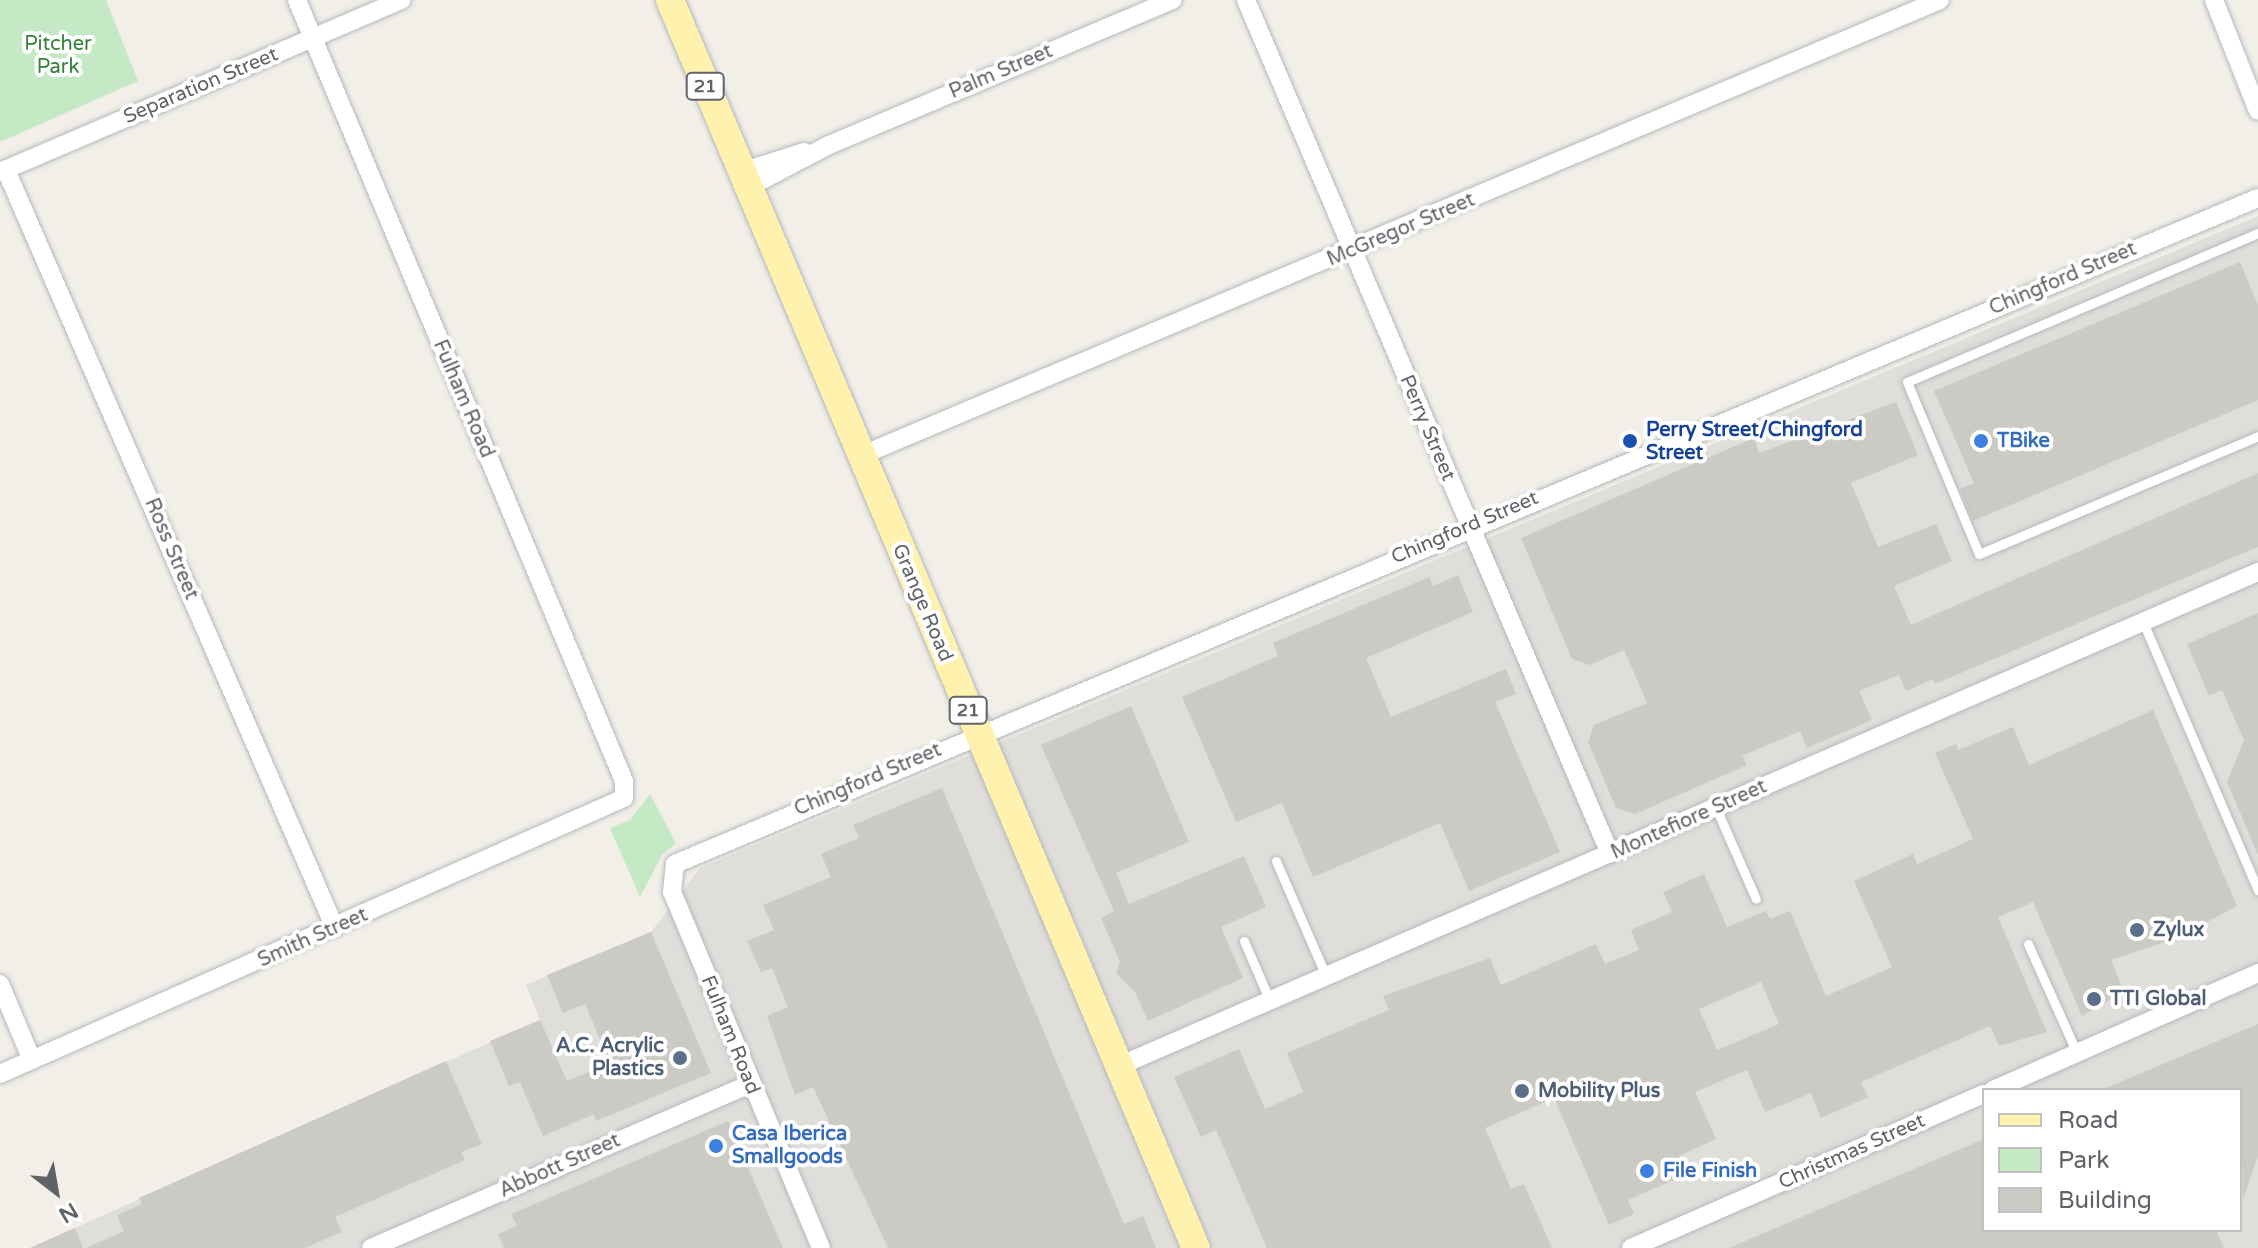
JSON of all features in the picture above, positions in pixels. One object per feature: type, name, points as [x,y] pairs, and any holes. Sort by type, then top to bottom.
[{"type":"main road","name":"Grange Road","points":[[670,0],[1196,1248]]},
{"type":"street","name":"Fulham Road","points":[[297,0],[624,781],[624,798]]},
{"type":"street","name":"Separation Street","points":[[3,171],[402,0]]},
{"type":"street","name":"Palm Street","points":[[744,180],[1173,0]]},
{"type":"street","name":"Perry Street","points":[[1246,0],[1610,854]]},
{"type":"street","name":"McGregor Street","points":[[860,456],[1352,251],[1940,0]]},
{"type":"street","points":[[2214,0],[2258,111]]},
{"type":"street","name":"Ross Street","points":[[3,171],[335,928]]},
{"type":"street","name":"Chingford Street","points":[[675,864],[1469,527],[2258,198]]},
{"type":"street","name":"Montefiore Street","points":[[1119,1066],[2258,572]]},
{"type":"street","name":"Smith Street","points":[[0,1074],[624,798]]},
{"type":"street","name":"Fulham Road","points":[[675,864],[672,892],[821,1248]]},
{"type":"street","points":[[1998,1088],[2258,973]]},
{"type":"street","points":[[0,984],[32,1060]]},
{"type":"street","name":"Abbott Street","points":[[371,1248],[750,1084]]},
{"type":"street","name":"Christmas Street","points":[[1631,1248],[1982,1095]]},
{"type":"lane","points":[[2258,233],[1907,382],[1979,554],[2258,436]]},
{"type":"lane","points":[[2143,622],[2258,890]]},
{"type":"lane","points":[[1716,808],[1756,899]]},
{"type":"lane","points":[[1276,861],[1326,976]]},
{"type":"lane","points":[[1244,941],[1270,1001]]},
{"type":"lane","points":[[2028,944],[2077,1053]]},
{"type":"shaded area","points":[[2258,216],[2258,1248],[30,1248],[540,1020],[526,985],[651,932],[700,868]]},
{"type":"green space","name":"Pitcher Park","points":[[0,0],[106,0],[138,81],[0,142]]},
{"type":"green space","points":[[650,794],[676,843],[662,855],[640,897],[610,828],[630,820]]},
{"type":"building","points":[[2240,262],[2258,305],[2258,400],[1973,521],[1960,489],[1974,483],[1934,391]]},
{"type":"building","points":[[1896,402],[1918,455],[1851,483],[1878,547],[1936,524],[1952,561],[1894,586],[1911,625],[2258,473],[2258,547],[1935,684],[1933,679],[1906,691],[1899,675],[1859,691],[1872,720],[1807,748],[1800,731],[1742,756],[1747,765],[1635,814],[1616,808],[1588,742],[1594,725],[1647,703],[1624,650],[1590,665],[1572,659],[1521,538],[1754,438],[1759,453]]},
{"type":"building","points":[[1458,575],[1473,612],[1366,658],[1391,717],[1506,669],[1516,694],[1495,702],[1560,852],[1469,891],[1440,823],[1313,877],[1282,803],[1236,822],[1182,697],[1278,656],[1273,643],[1429,577],[1433,586]]},
{"type":"building","points":[[2258,613],[2258,855],[2227,782],[2244,740],[2222,690],[2209,696],[2187,644]]},
{"type":"building","points":[[1131,706],[1189,842],[1116,873],[1129,904],[1244,856],[1266,907],[1221,927],[1243,978],[1148,1021],[1135,992],[1116,973],[1120,962],[1101,918],[1114,911],[1041,745]]},
{"type":"building","points":[[2153,710],[2237,906],[2177,938],[2111,960],[2124,992],[2082,1016],[2033,902],[1998,917],[2047,1032],[1999,1046],[1990,1026],[1861,1082],[1868,1097],[1821,1118],[1811,1093],[1765,1112],[1747,1070],[1695,1092],[1716,1139],[1679,1156],[1687,1174],[1628,1200],[1634,1214],[1609,1225],[1554,1098],[1485,1128],[1511,1189],[1524,1184],[1552,1248],[1267,1248],[1216,1130],[1201,1137],[1174,1077],[1239,1049],[1265,1109],[1303,1092],[1287,1053],[1389,1010],[1383,996],[1490,958],[1501,985],[1596,944],[1605,964],[1639,950],[1631,930],[1672,912],[1663,892],[1704,874],[1727,927],[1766,911],[1770,919],[1790,911],[1826,996],[1892,967],[1854,881],[1913,854],[1917,864],[1973,839],[1935,753],[1956,744],[1958,750],[2013,727],[2029,765]],"holes":[[[1761,982],[1779,1024],[1717,1050],[1699,1009]]]},
{"type":"building","points":[[942,788],[1124,1224],[1143,1216],[1156,1248],[888,1248],[813,1087],[795,1095],[767,1016],[788,1007],[772,968],[761,972],[747,941],[774,930],[763,905],[831,877],[821,854],[859,838],[853,825]]},
{"type":"building","points":[[651,932],[711,1073],[596,1121],[594,1114],[543,1136],[520,1082],[509,1086],[490,1041],[540,1020],[567,1081],[610,1063],[585,1004],[563,1013],[547,975]]},
{"type":"building","points":[[2258,1024],[2258,1156],[2243,1199],[2242,1088],[2106,1088]]},
{"type":"building","points":[[446,1061],[482,1144],[461,1152],[465,1160],[335,1217],[342,1232],[305,1248],[86,1248],[124,1231],[117,1215],[142,1204],[139,1198]]},
{"type":"building","points":[[728,1121],[783,1248],[504,1248],[498,1234],[517,1226],[511,1214]]},
{"type":"building","points":[[1982,1140],[1982,1232],[2217,1232],[2224,1248],[1729,1248]]},
{"type":"building","points":[[75,1228],[83,1248],[30,1248]]},
{"type":"place","name":"Perry Street/Chingford Street","points":[[1630,441]]},
{"type":"place","name":"TBike","points":[[1981,441]]},
{"type":"place","name":"Zylux","points":[[2137,930]]},
{"type":"place","name":"TTI Global","points":[[2094,999]]},
{"type":"place","name":"A.C. Acrylic Plastics","points":[[680,1058]]},
{"type":"place","name":"Mobility Plus","points":[[1522,1091]]},
{"type":"place","name":"Casa Iberica Smallgoods","points":[[716,1146]]},
{"type":"place","name":"File Finish","points":[[1647,1171]]}]
